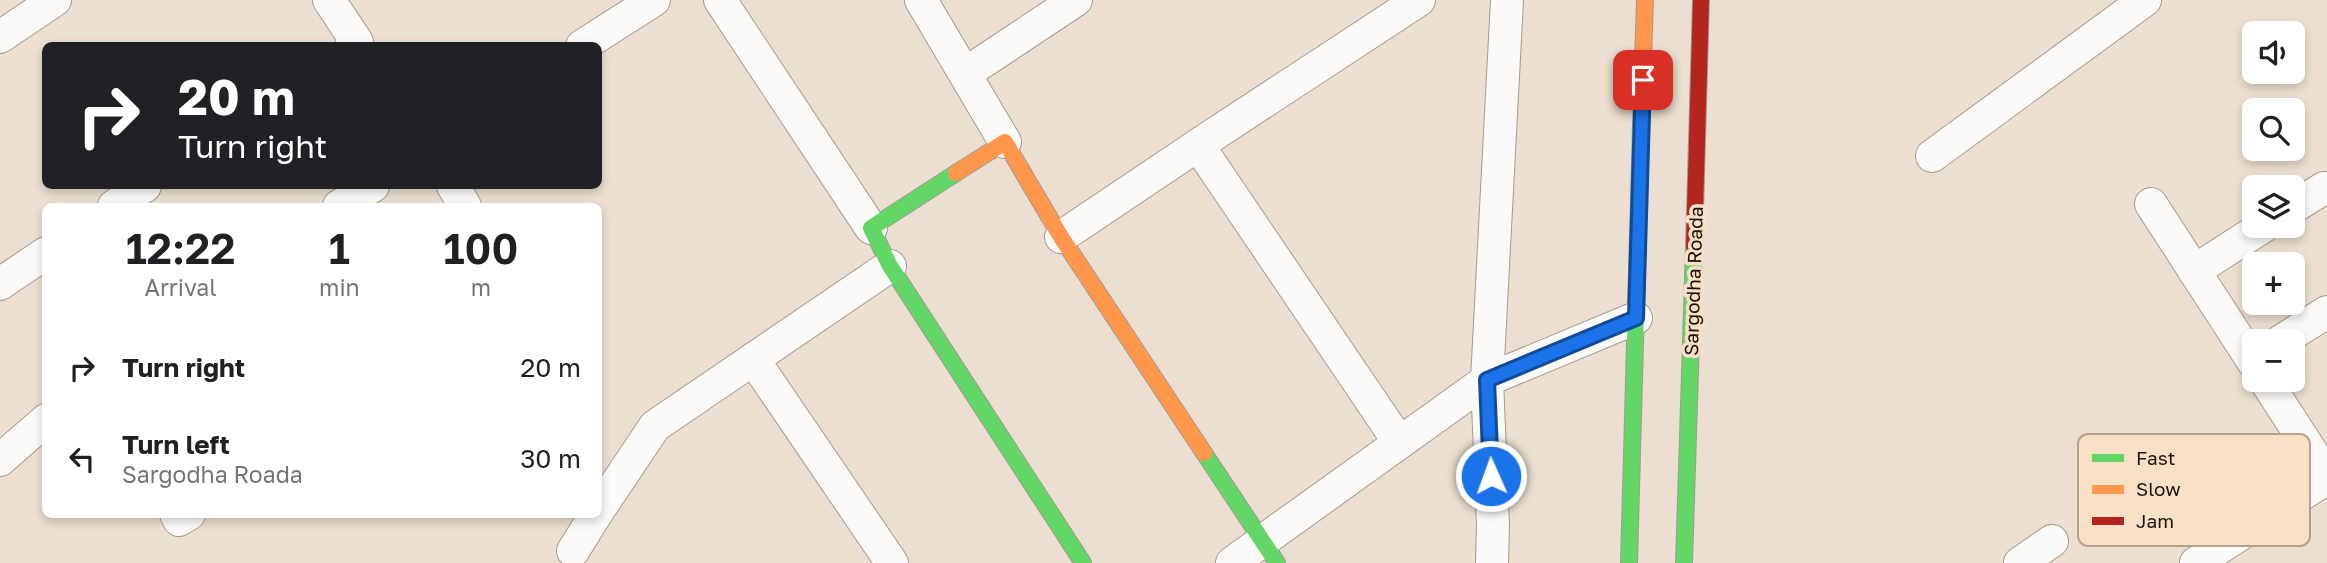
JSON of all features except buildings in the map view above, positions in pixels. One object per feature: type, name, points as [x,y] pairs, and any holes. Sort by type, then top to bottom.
[{"type":"main road","points":[[1629,563],[1645,0]]},
{"type":"main road","name":"Sargodha Roada","points":[[1685,563],[1701,0]]},
{"type":"main road","points":[[1083,563],[890,265],[870,228],[1005,142],[1061,237],[1269,552]]},
{"type":"street","points":[[0,37],[55,0]]},
{"type":"street","points":[[329,0],[357,42]]},
{"type":"street","points":[[588,42],[654,0]]},
{"type":"street","points":[[720,0],[870,228]]},
{"type":"street","points":[[921,0],[1005,142]]},
{"type":"street","points":[[966,73],[1076,0]]},
{"type":"street","points":[[1061,237],[1419,0]]},
{"type":"street","points":[[1492,563],[1487,380],[1507,0]]},
{"type":"street","points":[[1932,156],[2146,0]]},
{"type":"street","points":[[1198,145],[1399,442]]},
{"type":"street","points":[[2305,200],[2324,188]]},
{"type":"street","points":[[119,203],[140,189]]},
{"type":"street","points":[[344,203],[368,189]]},
{"type":"street","points":[[2151,204],[2242,345]]},
{"type":"street","points":[[2194,271],[2245,238]]},
{"type":"street","points":[[0,284],[42,256]]},
{"type":"street","points":[[602,505],[654,426],[890,265]]},
{"type":"street","points":[[2300,329],[2327,312]]},
{"type":"street","points":[[1232,563],[1269,552],[1399,442],[1487,380],[1636,318]]},
{"type":"street","points":[[753,359],[892,563]]},
{"type":"street","points":[[2273,392],[2299,434]]},
{"type":"street","points":[[0,460],[42,423]]},
{"type":"street","points":[[2310,450],[2327,477],[2310,488]]},
{"type":"street","points":[[569,559],[594,518]]},
{"type":"street","points":[[2020,563],[2052,541]]},
{"type":"street","points":[[2196,563],[2222,546]]},
{"type":"traffic: fast","points":[[1629,563],[1642,89]]},
{"type":"traffic: fast","points":[[956,173],[871,228],[890,266],[1083,563]]},
{"type":"traffic: fast","points":[[1684,563],[1694,246]]},
{"type":"traffic: fast","points":[[1204,453],[1277,563]]},
{"type":"traffic: slow","points":[[1642,89],[1645,0]]},
{"type":"traffic: slow","points":[[956,173],[1005,142],[1061,237],[1204,453]]},
{"type":"traffic: jam","points":[[1694,246],[1701,0]]},
{"type":"route","points":[[1491,476],[1487,380],[1636,318],[1643,80]]}]
